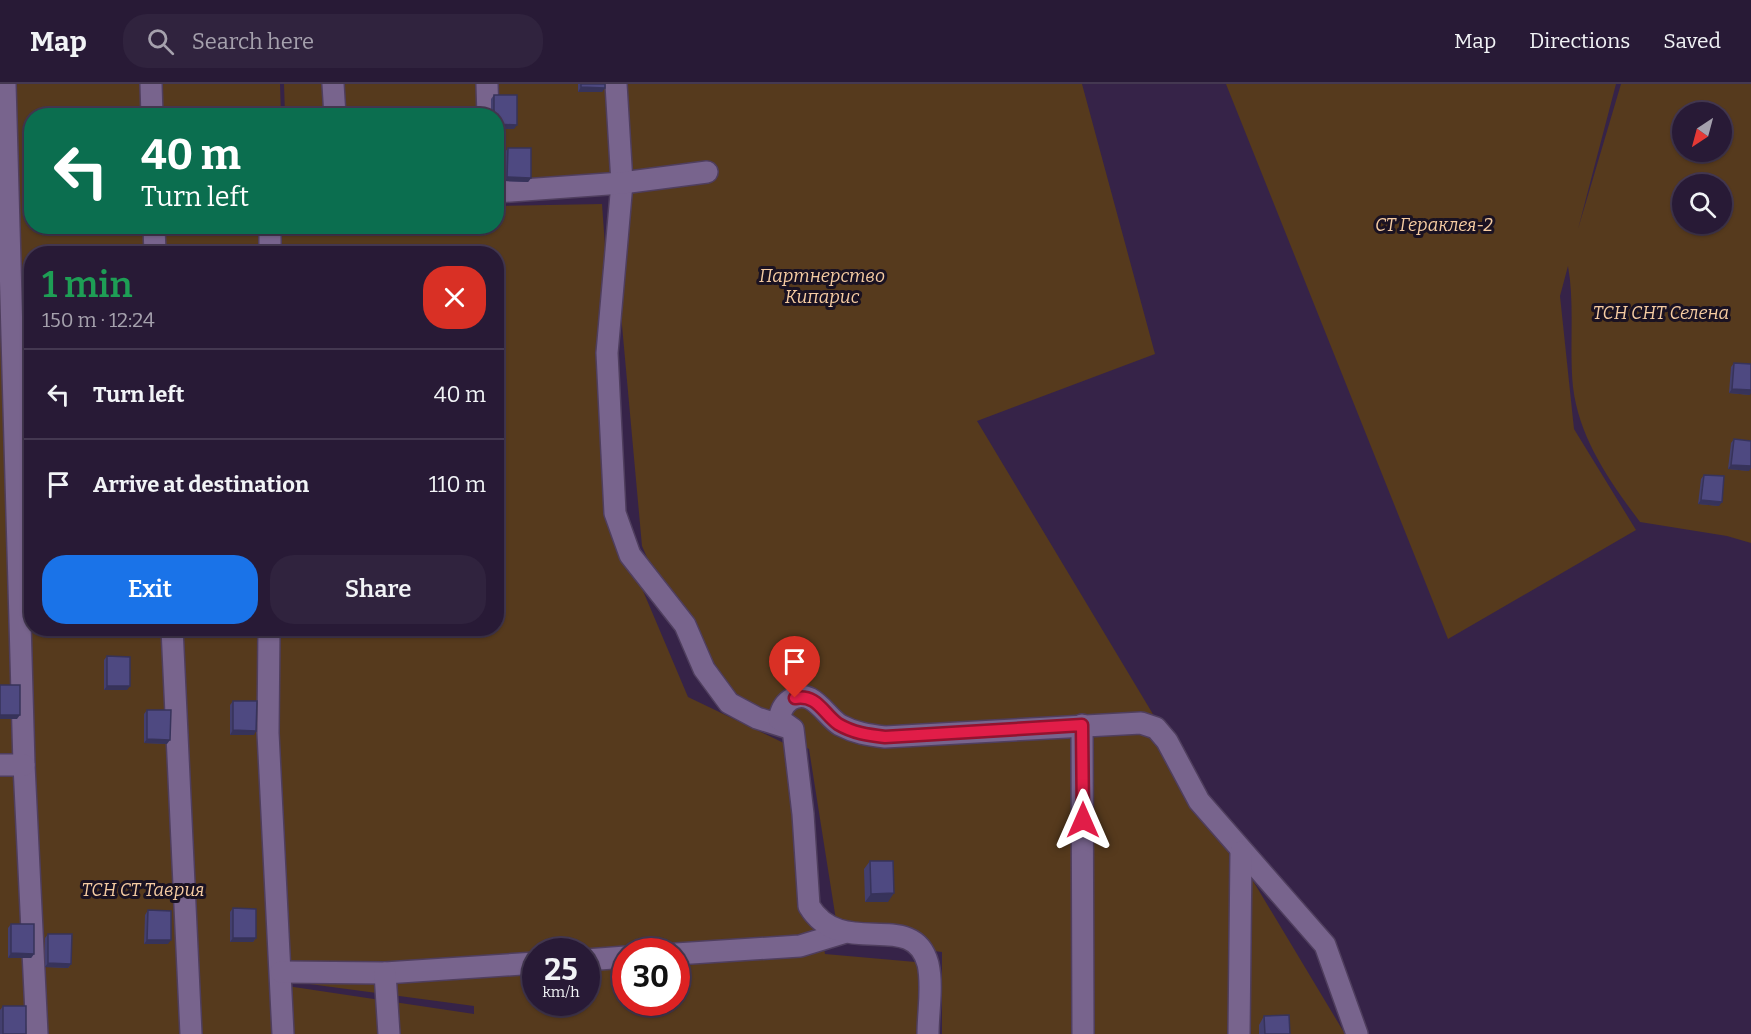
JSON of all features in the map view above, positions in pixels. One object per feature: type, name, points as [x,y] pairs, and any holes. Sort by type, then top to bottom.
[{"type":"street","points":[[5,84],[14,304],[24,765],[37,1034]]},
{"type":"street","points":[[151,84],[152,108]]},
{"type":"street","points":[[333,84],[334,108]]},
{"type":"street","points":[[487,84],[488,108]]},
{"type":"street","points":[[616,84],[622,183],[607,353],[615,513],[630,555],[685,625],[704,669],[729,703],[757,717],[793,729]]},
{"type":"street","points":[[504,191],[622,183],[707,172]]},
{"type":"street","points":[[172,636],[192,1034]]},
{"type":"street","points":[[269,636],[268,733],[283,1034]]},
{"type":"street","points":[[843,933],[823,923],[809,906],[803,814],[793,729],[779,719],[780,712],[789,701],[801,697],[815,701],[838,723],[860,734],[885,737],[1141,723],[1156,728],[1167,741],[1199,801],[1241,852],[1325,945],[1357,1034]]},
{"type":"street","points":[[1082,725],[1083,1034]]},
{"type":"street","points":[[0,765],[24,765]]},
{"type":"street","points":[[1239,1034],[1241,852]]},
{"type":"street","points":[[690,953],[800,946],[843,933],[904,937],[923,952],[929,975],[928,1034]]},
{"type":"street","points":[[281,972],[385,973],[522,964]]},
{"type":"street","points":[[385,973],[389,1034]]},
{"type":"green space","name":"ТСН СТ Таврия","points":[[0,84],[280,84],[281,108],[24,108],[24,234],[504,234],[504,206],[602,204],[627,553],[688,697],[790,746],[825,954],[927,963],[926,1034],[0,1034]],"holes":[[[287,981],[474,1006],[474,1014],[287,986]]]},
{"type":"green space","name":"Партнерство Кипарис","points":[[284,84],[1082,84],[1155,354],[977,421],[1345,1034],[942,1034],[942,952],[839,939],[809,749],[704,688],[642,546],[610,193],[504,192],[504,108],[285,108]]},
{"type":"green space","name":"СТ Гераклея-2","points":[[1226,84],[1616,84],[1578,229],[1621,84],[1751,84],[1751,543],[1727,536],[1640,522],[1598,459],[1576,406],[1572,372],[1571,296],[1568,266],[1560,296],[1574,429],[1636,530],[1448,639]]},
{"type":"building","points":[[581,84],[605,84],[605,88],[581,87]]},
{"type":"building","points":[[494,95],[517,95],[517,125],[504,124],[504,108],[494,108]]},
{"type":"building","points":[[508,148],[531,148],[531,178],[507,177]]},
{"type":"building","points":[[1734,363],[1751,364],[1751,390],[1732,389]]},
{"type":"building","points":[[1734,439],[1751,441],[1751,466],[1731,465]]},
{"type":"building","points":[[1704,475],[1724,476],[1722,502],[1701,500]]},
{"type":"building","points":[[107,656],[130,657],[130,686],[107,686]]},
{"type":"building","points":[[0,685],[20,685],[20,715],[0,715]]},
{"type":"building","points":[[233,701],[257,701],[256,731],[233,730]]},
{"type":"building","points":[[147,710],[171,710],[170,740],[147,739]]},
{"type":"building","points":[[870,861],[893,861],[894,893],[871,894]]},
{"type":"building","points":[[233,908],[256,909],[256,938],[233,938]]},
{"type":"building","points":[[148,910],[171,911],[171,940],[147,940]]},
{"type":"building","points":[[11,924],[34,924],[34,954],[11,953]]},
{"type":"building","points":[[48,934],[72,934],[71,964],[48,963]]},
{"type":"building","points":[[3,1006],[26,1006],[26,1034],[3,1034]]},
{"type":"building","points":[[1289,1015],[1290,1034],[1265,1034],[1264,1016]]},
{"type":"route","points":[[795,698],[808,698],[815,701],[838,723],[860,734],[885,737],[1082,725],[1083,820]]},
{"type":"park label","name":"ТСН СНТ Селена","points":[[1661,313]]}]
